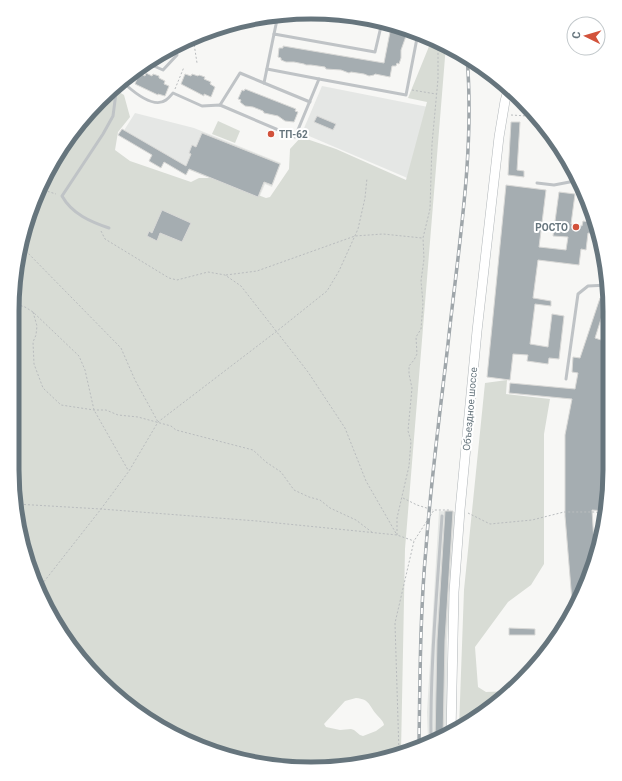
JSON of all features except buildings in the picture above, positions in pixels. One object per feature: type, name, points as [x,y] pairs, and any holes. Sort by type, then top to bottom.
[{"type":"main road","name":"Объездное шоссе","points":[[451,726],[454,592],[460,510],[477,331],[499,137],[507,95]]},
{"type":"lane","points":[[264,83],[277,21]]},
{"type":"lane","points":[[274,34],[375,52],[381,28]]},
{"type":"lane","points":[[267,69],[406,95],[417,39]]},
{"type":"lane","points":[[153,66],[163,70],[177,55],[176,52]]},
{"type":"lane","points":[[220,105],[240,73],[310,102]]},
{"type":"lane","points":[[126,85],[141,98],[159,103],[166,101],[173,93],[202,106],[220,105],[295,137],[320,79]]},
{"type":"lane","points":[[109,228],[93,223],[82,217],[66,204],[62,196],[103,134],[113,116],[116,93]]},
{"type":"lane","points":[[537,183],[554,185],[573,181]]},
{"type":"lane","points":[[566,379],[578,294],[588,286],[602,285]]},
{"type":"lane","points":[[431,736],[434,646],[442,516]]},
{"type":"path","points":[[194,43],[196,63]]},
{"type":"path","points":[[397,535],[397,518],[409,466],[411,441],[408,431],[412,388],[409,366],[417,354],[416,337],[421,330],[424,259],[423,238],[430,209],[432,144],[437,95],[438,48]]},
{"type":"path","points":[[173,93],[184,67]]},
{"type":"path","points":[[407,89],[437,95]]},
{"type":"path","points":[[503,114],[529,116]]},
{"type":"path","points":[[42,584],[129,471],[158,422],[327,291],[339,271],[358,228],[365,198],[367,178]]},
{"type":"path","points":[[45,190],[62,196]]},
{"type":"path","points":[[93,223],[100,230],[105,239],[169,278],[177,280],[208,272],[225,275],[257,270],[354,236],[383,234],[423,238]]},
{"type":"path","points":[[26,251],[121,348],[135,380],[158,422]]},
{"type":"path","points":[[225,275],[241,286],[308,372],[345,428],[366,481],[397,535]]},
{"type":"path","points":[[19,305],[33,312],[79,356],[85,370],[94,410],[129,471]]},
{"type":"path","points":[[33,312],[37,326],[33,342],[34,364],[43,388],[61,405],[94,410],[106,410],[118,415],[138,417],[171,426],[176,430],[253,450],[266,462],[281,472],[294,490],[320,500],[330,508],[356,520],[373,533]]},
{"type":"path","points":[[402,498],[417,505],[434,510],[460,510],[490,524],[532,520],[564,512],[596,512],[600,514]]},
{"type":"path","points":[[21,504],[257,521],[397,535],[414,541]]},
{"type":"path","points":[[399,749],[395,623],[414,541],[434,510]]},
{"type":"shaded area","points":[[430,44],[445,52],[405,549],[401,748],[349,760],[311,762],[273,760],[217,747],[182,732],[149,713],[118,690],[91,663],[79,648],[58,616],[34,564],[21,508],[19,470],[19,311],[21,273],[34,217],[49,182],[68,149],[91,118],[116,93],[119,92],[124,95],[130,117],[118,132],[115,150],[130,161],[191,182],[199,178],[214,178],[266,198],[270,197],[289,169],[290,149],[301,137],[336,149],[406,180],[427,102],[408,98]],"holes":[[[356,698],[367,701],[384,725],[376,731],[363,736],[351,729],[340,730],[326,727],[324,724],[345,701]]]},
{"type":"shaded area","points":[[322,86],[428,107],[412,180],[302,133]]},
{"type":"shaded area","points":[[135,113],[194,128],[281,163],[272,187],[265,184],[259,198],[177,165],[123,132]]},
{"type":"shaded area","points":[[218,121],[240,131],[235,143],[212,134]]},
{"type":"shaded area","points":[[507,380],[506,394],[550,399],[544,434],[544,564],[531,585],[508,602],[475,647],[478,687],[486,692],[502,691],[459,722],[464,590],[485,383]]},
{"type":"shaded area","points":[[439,511],[455,512],[447,640],[447,728],[428,738],[427,712]]},
{"type":"railway","points":[[419,742],[421,622],[424,573],[436,446],[461,237],[469,129],[467,65]]},
{"type":"place","name":"ТП-62","points":[[271,134]]},
{"type":"place","name":"РОСТО","points":[[576,227]]}]
